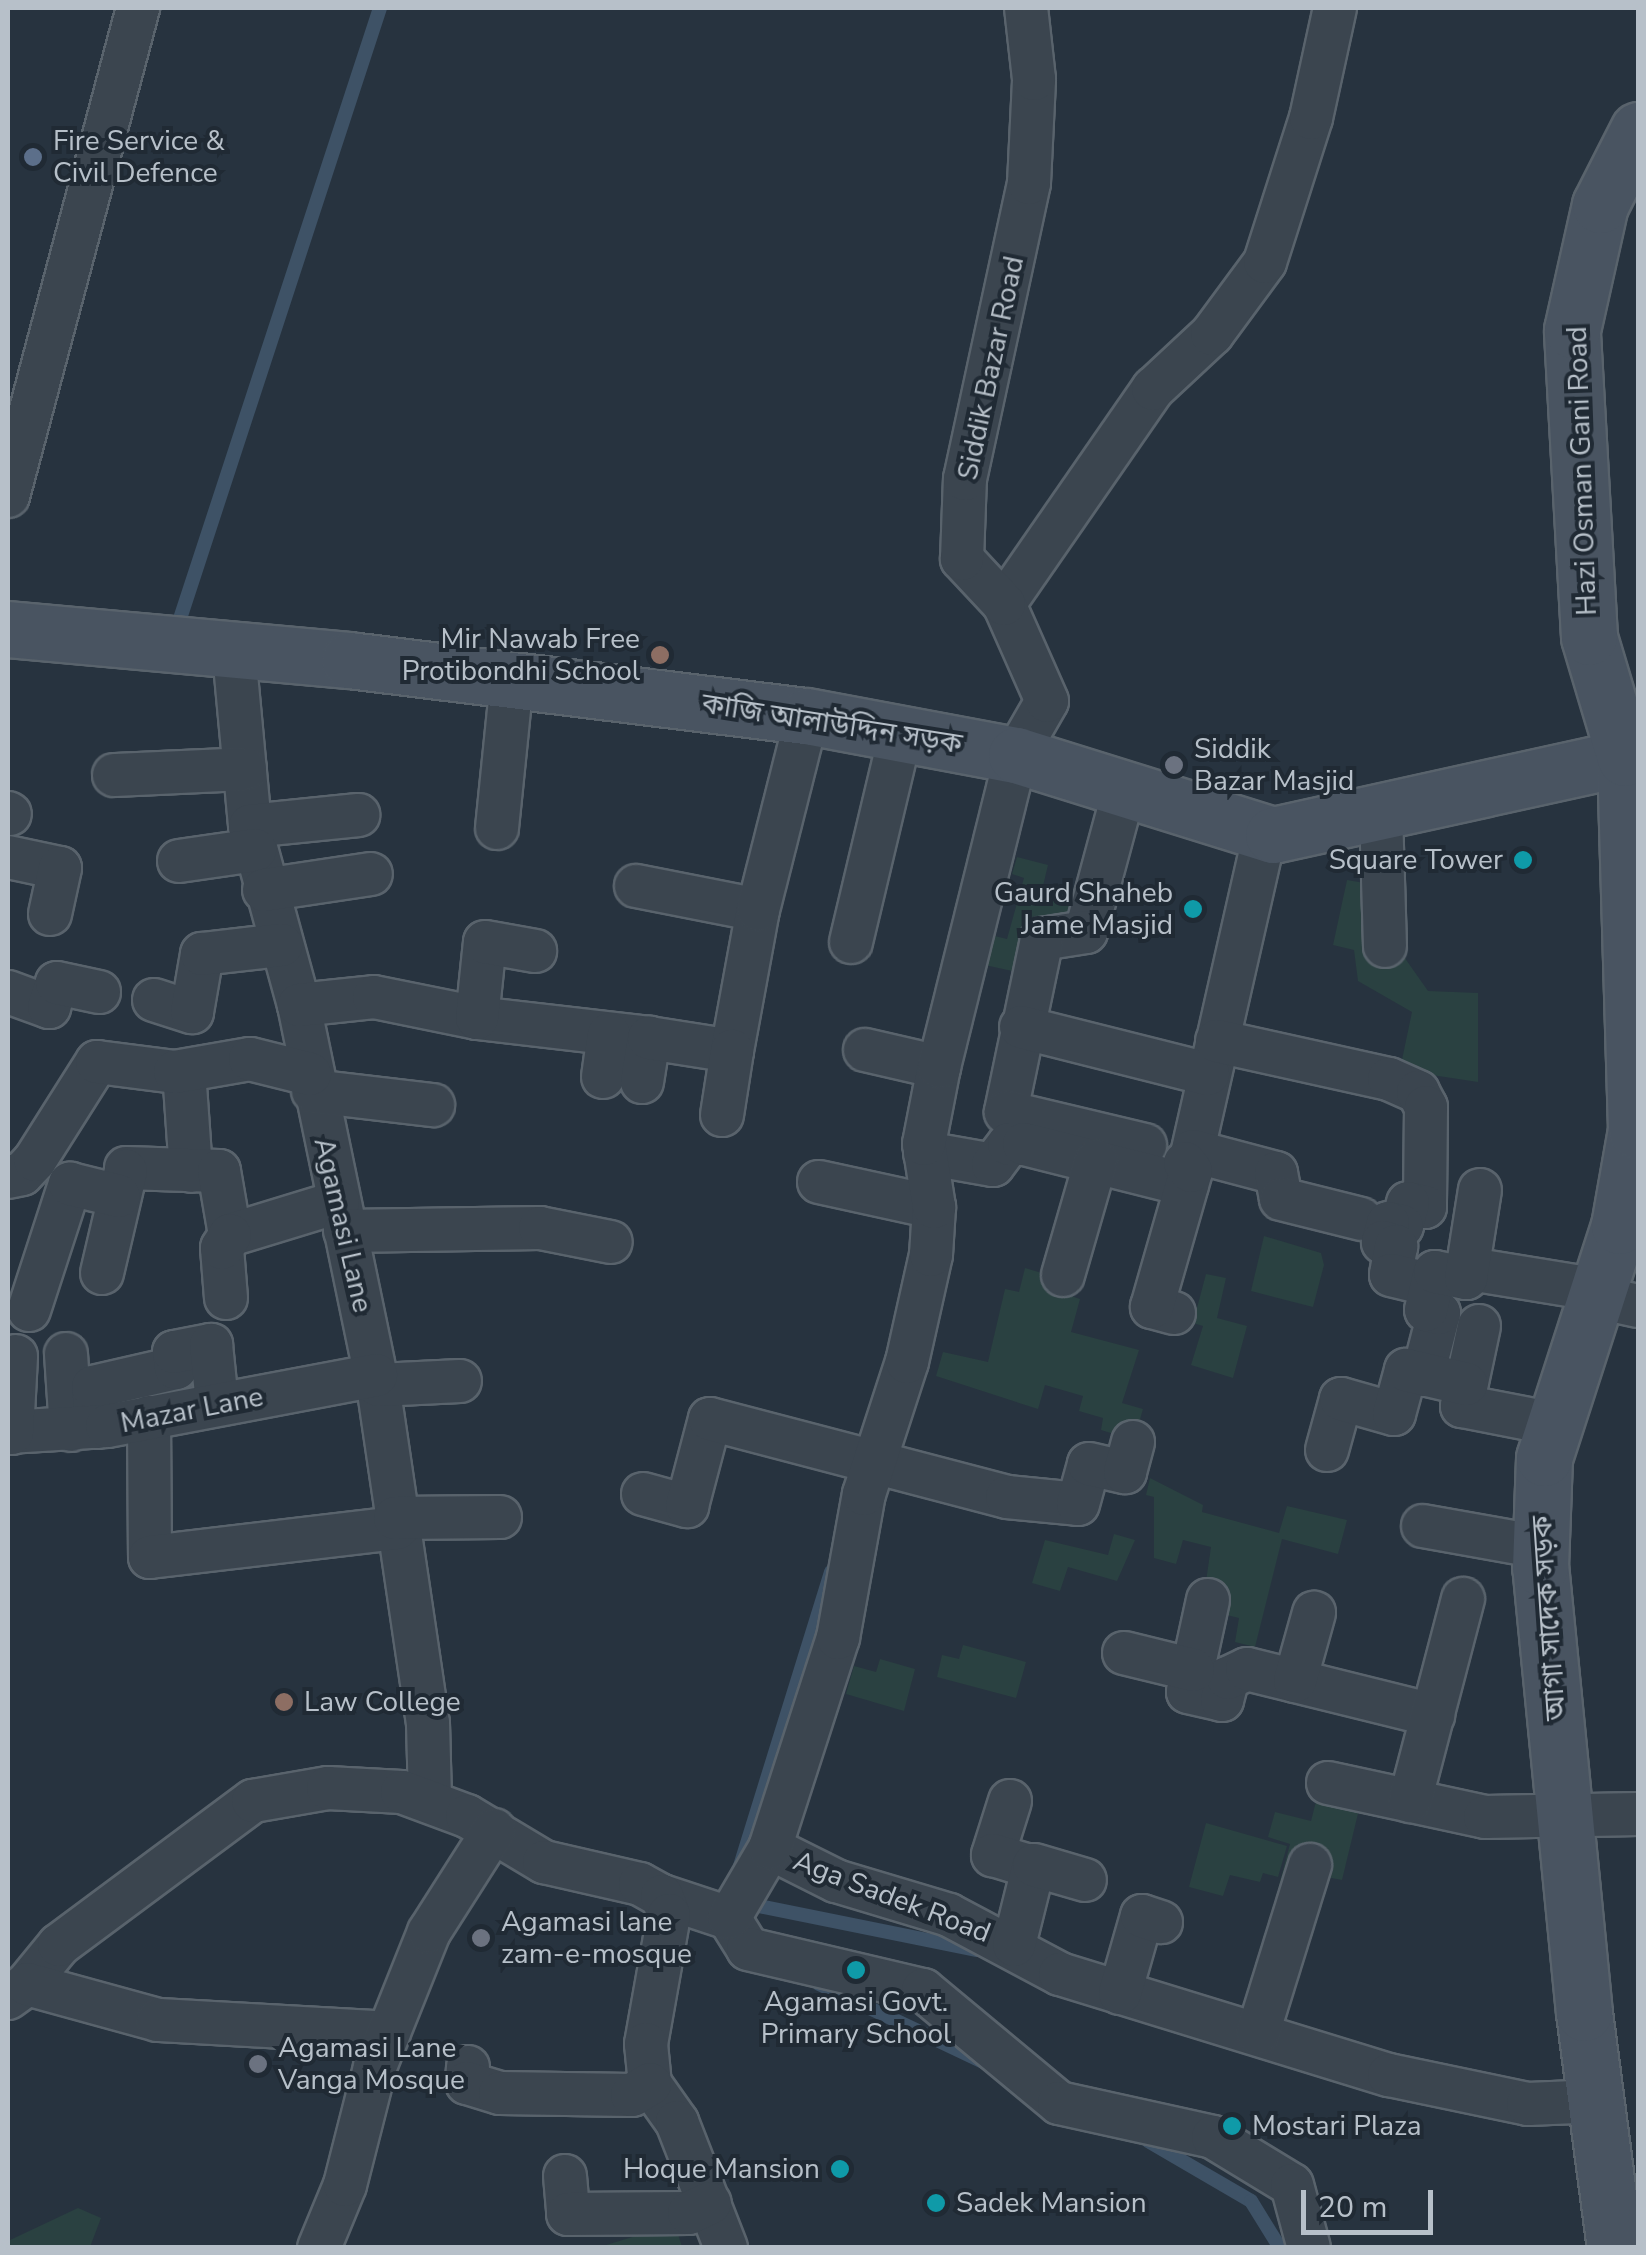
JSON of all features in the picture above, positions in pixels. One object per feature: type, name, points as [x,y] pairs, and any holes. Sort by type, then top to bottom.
[{"type":"street","points":[[8,496],[138,8]]},
{"type":"street","name":"Siddik Bazar Road","points":[[1016,755],[1048,702],[1004,604],[962,559],[965,479],[1028,182],[1034,79],[1026,8]]},
{"type":"street","points":[[1004,604],[1153,389],[1212,334],[1265,262],[1312,118],[1335,8]]},
{"type":"street","name":"Hazi Osman Gani Road","points":[[1631,756],[1589,637],[1572,330],[1600,205],[1638,130]]},
{"type":"street","name":"কাজি আলাউদ্দিন সড়ক","points":[[8,629],[512,680],[807,716],[1016,755],[1124,792],[1265,832],[1382,812],[1631,756]]},
{"type":"street","name":"Agamasi Lane","points":[[234,653],[256,855],[299,1005],[311,1082],[377,1380],[428,1723],[430,1802]]},
{"type":"street","points":[[497,828],[512,680]]},
{"type":"street","points":[[722,1115],[758,910],[807,716]]},
{"type":"street","points":[[851,942],[901,732]]},
{"type":"street","points":[[729,1918],[770,1848],[838,1638],[864,1494],[876,1463],[932,1255],[934,1207],[926,1153],[939,1067],[1016,755]]},
{"type":"street","name":"আগা সাদেক সড়ক","points":[[1616,2248],[1565,1816],[1541,1547],[1544,1458],[1555,1424],[1612,1298],[1619,1226],[1637,1130],[1631,756]]},
{"type":"street","points":[[114,775],[245,770]]},
{"type":"street","points":[[1124,792],[1086,932],[1042,939],[1006,1112],[1145,1145]]},
{"type":"street","points":[[1382,812],[1385,946]]},
{"type":"street","points":[[256,855],[358,814]]},
{"type":"street","points":[[1265,832],[1206,1072],[1193,1151],[1276,1172],[1281,1199],[1361,1218]]},
{"type":"street","points":[[179,861],[256,855],[371,874]]},
{"type":"street","points":[[8,857],[60,868],[50,914]]},
{"type":"street","points":[[636,886],[758,910]]},
{"type":"street","points":[[477,1018],[485,942],[536,951]]},
{"type":"street","points":[[154,1000],[192,1012],[202,954],[281,946]]},
{"type":"street","points":[[8,992],[49,1007],[57,984],[99,992]]},
{"type":"street","points":[[299,1005],[374,997],[477,1018],[732,1051]]},
{"type":"street","points":[[1021,1027],[1206,1072],[1390,1079],[1418,1092],[1426,1107],[1425,1207],[1408,1202],[1402,1226],[1388,1224],[1383,1242],[1396,1246],[1391,1275],[1451,1277],[1612,1298]]},
{"type":"street","points":[[622,1079],[629,1036]]},
{"type":"street","points":[[864,1050],[939,1067]]},
{"type":"street","points":[[8,1176],[22,1174],[35,1160],[98,1062],[184,1071],[250,1059],[311,1082],[433,1106]]},
{"type":"street","points":[[184,1071],[191,1171]]},
{"type":"street","points":[[1174,1313],[1152,1308],[1191,1170],[1180,1144],[1206,1072]]},
{"type":"street","points":[[926,1153],[993,1165],[1009,1144],[1096,1161],[1187,1186]]},
{"type":"street","points":[[1063,1275],[1096,1161]]},
{"type":"street","points":[[102,1274],[124,1171]]},
{"type":"street","points":[[30,1310],[70,1184],[124,1171],[220,1171],[230,1235],[222,1248],[226,1298]]},
{"type":"street","points":[[819,1182],[934,1207]]},
{"type":"street","points":[[1424,1375],[1439,1313],[1426,1310],[1451,1277],[1480,1190]]},
{"type":"street","points":[[230,1235],[342,1217],[540,1228],[611,1242]]},
{"type":"street","points":[[1479,1326],[1462,1406],[1555,1424]]},
{"type":"street","points":[[84,1429],[93,1388],[176,1368],[174,1352],[211,1345],[217,1403]]},
{"type":"street","points":[[66,1354],[84,1429]]},
{"type":"street","points":[[10,1432],[16,1356]]},
{"type":"street","points":[[1327,1450],[1341,1400],[1394,1414],[1406,1370],[1466,1384]]},
{"type":"street","name":"Mazar Lane","points":[[10,1432],[84,1429],[217,1403],[377,1380],[460,1381]]},
{"type":"street","points":[[149,1418],[150,1557],[396,1523],[500,1517]]},
{"type":"street","points":[[643,1494],[687,1506],[710,1419],[1007,1496],[1078,1504],[1088,1464],[1125,1472],[1133,1442]]},
{"type":"street","points":[[1423,1526],[1541,1547]]},
{"type":"street","points":[[1410,1801],[1464,1599]]},
{"type":"street","points":[[1208,1600],[1188,1692],[1222,1700],[1228,1678],[1247,1669],[1433,1715]]},
{"type":"street","points":[[1295,1681],[1314,1613]]},
{"type":"street","points":[[1124,1653],[1192,1670]]},
{"type":"street","points":[[1328,1784],[1485,1817],[1638,1814]]},
{"type":"street","points":[[17,1991],[59,1945],[253,1802],[328,1788],[402,1792],[494,1830],[544,1862],[640,1884],[662,1896],[729,1918],[748,1949],[923,1990],[1059,2104],[1214,2136],[1292,2185],[1308,2248]]},
{"type":"street","name":"Aga Sadek Road","points":[[1010,1800],[993,1855],[1033,1866],[1014,1945]]},
{"type":"street","points":[[319,2248],[345,2185],[389,2034],[441,1906],[494,1830]]},
{"type":"street","name":"Aga Sadek Road","points":[[770,1848],[836,1881],[949,1915],[1014,1945],[1060,1974],[1120,1994],[1484,2098],[1599,2100]]},
{"type":"street","points":[[1258,2033],[1310,1865]]},
{"type":"street","points":[[662,1896],[669,1914],[646,2044],[650,2084],[677,2122],[726,2248]]},
{"type":"street","points":[[1120,1994],[1142,1916],[1161,1922]]},
{"type":"street","points":[[17,1991],[158,2020],[389,2034]]},
{"type":"street","points":[[468,2067],[467,2083],[500,2094],[632,2096],[650,2084]]},
{"type":"street","points":[[565,2176],[568,2214],[689,2213],[710,2204]]},
{"type":"green space","points":[[1017,857],[1048,865],[1043,886],[1089,900],[1031,975],[971,962],[978,932],[1007,939],[1024,878],[1012,874]]},
{"type":"green space","points":[[1347,880],[1382,886],[1402,954],[1428,991],[1478,993],[1478,1082],[1432,1075],[1427,1099],[1399,1074],[1412,1012],[1358,981],[1354,950],[1333,945]]},
{"type":"green space","points":[[1264,1236],[1321,1253],[1324,1265],[1313,1307],[1251,1291]]},
{"type":"green space","points":[[1025,1268],[1062,1279],[1059,1292],[1080,1299],[1071,1332],[1139,1350],[1122,1403],[1143,1409],[1134,1440],[1101,1430],[1103,1418],[1079,1411],[1083,1396],[1045,1385],[1038,1409],[936,1376],[943,1352],[988,1362],[1005,1289],[1019,1292]]},
{"type":"green space","points":[[1206,1274],[1226,1278],[1217,1318],[1247,1326],[1233,1378],[1191,1365],[1203,1326],[1193,1323]]},
{"type":"green space","points":[[1150,1478],[1203,1505],[1202,1512],[1279,1533],[1287,1506],[1347,1520],[1338,1554],[1282,1539],[1255,1647],[1235,1642],[1239,1618],[1202,1609],[1211,1547],[1183,1540],[1176,1564],[1154,1558],[1154,1497],[1146,1495]]},
{"type":"green space","points":[[1114,1534],[1135,1540],[1117,1581],[1068,1567],[1060,1591],[1032,1583],[1045,1540],[1108,1555]]},
{"type":"green space","points":[[963,1645],[1026,1662],[1016,1698],[937,1677],[942,1655],[959,1659]]},
{"type":"green space","points":[[880,1659],[915,1669],[904,1711],[846,1694],[854,1666],[876,1672]]},
{"type":"green space","points":[[1320,1786],[1362,1797],[1342,1880],[1311,1874],[1293,1892],[1278,1889],[1290,1844],[1268,1837],[1275,1812],[1311,1821]]},
{"type":"green space","points":[[1206,1823],[1287,1846],[1278,1877],[1263,1873],[1260,1882],[1230,1875],[1223,1896],[1189,1887]]},
{"type":"green space","points":[[78,2208],[101,2218],[90,2247],[8,2247],[8,2241]]},
{"type":"green space","points":[[675,2224],[682,2247],[679,2248],[596,2248]]},
{"type":"waterway","points":[[175,634],[380,8]]},
{"type":"waterway","points":[[740,1866],[831,1572]]},
{"type":"waterway","points":[[744,1903],[977,1950]]},
{"type":"waterway","points":[[819,1984],[985,2063]]},
{"type":"waterway","points":[[1148,2141],[1251,2201],[1280,2248]]},
{"type":"place","name":"Fire Service & Civil Defence","points":[[33,157]]},
{"type":"place","name":"Mir Nawab Free Protibondhi School","points":[[660,655]]},
{"type":"place","name":"Siddik Bazar Masjid","points":[[1174,765]]},
{"type":"place","name":"Square Tower","points":[[1523,860]]},
{"type":"place","name":"Gaurd Shaheb Jame Masjid","points":[[1193,909]]},
{"type":"place","name":"Law College","points":[[284,1702]]},
{"type":"place","name":"Agamasi lane zam-e-mosque","points":[[481,1938]]},
{"type":"place","name":"Agamasi Govt. Primary School","points":[[856,1970]]},
{"type":"place","name":"Agamasi Lane Vanga Mosque","points":[[258,2064]]},
{"type":"place","name":"Mostari Plaza","points":[[1232,2126]]},
{"type":"place","name":"Hoque Mansion","points":[[840,2169]]},
{"type":"place","name":"Sadek Mansion","points":[[936,2203]]}]
